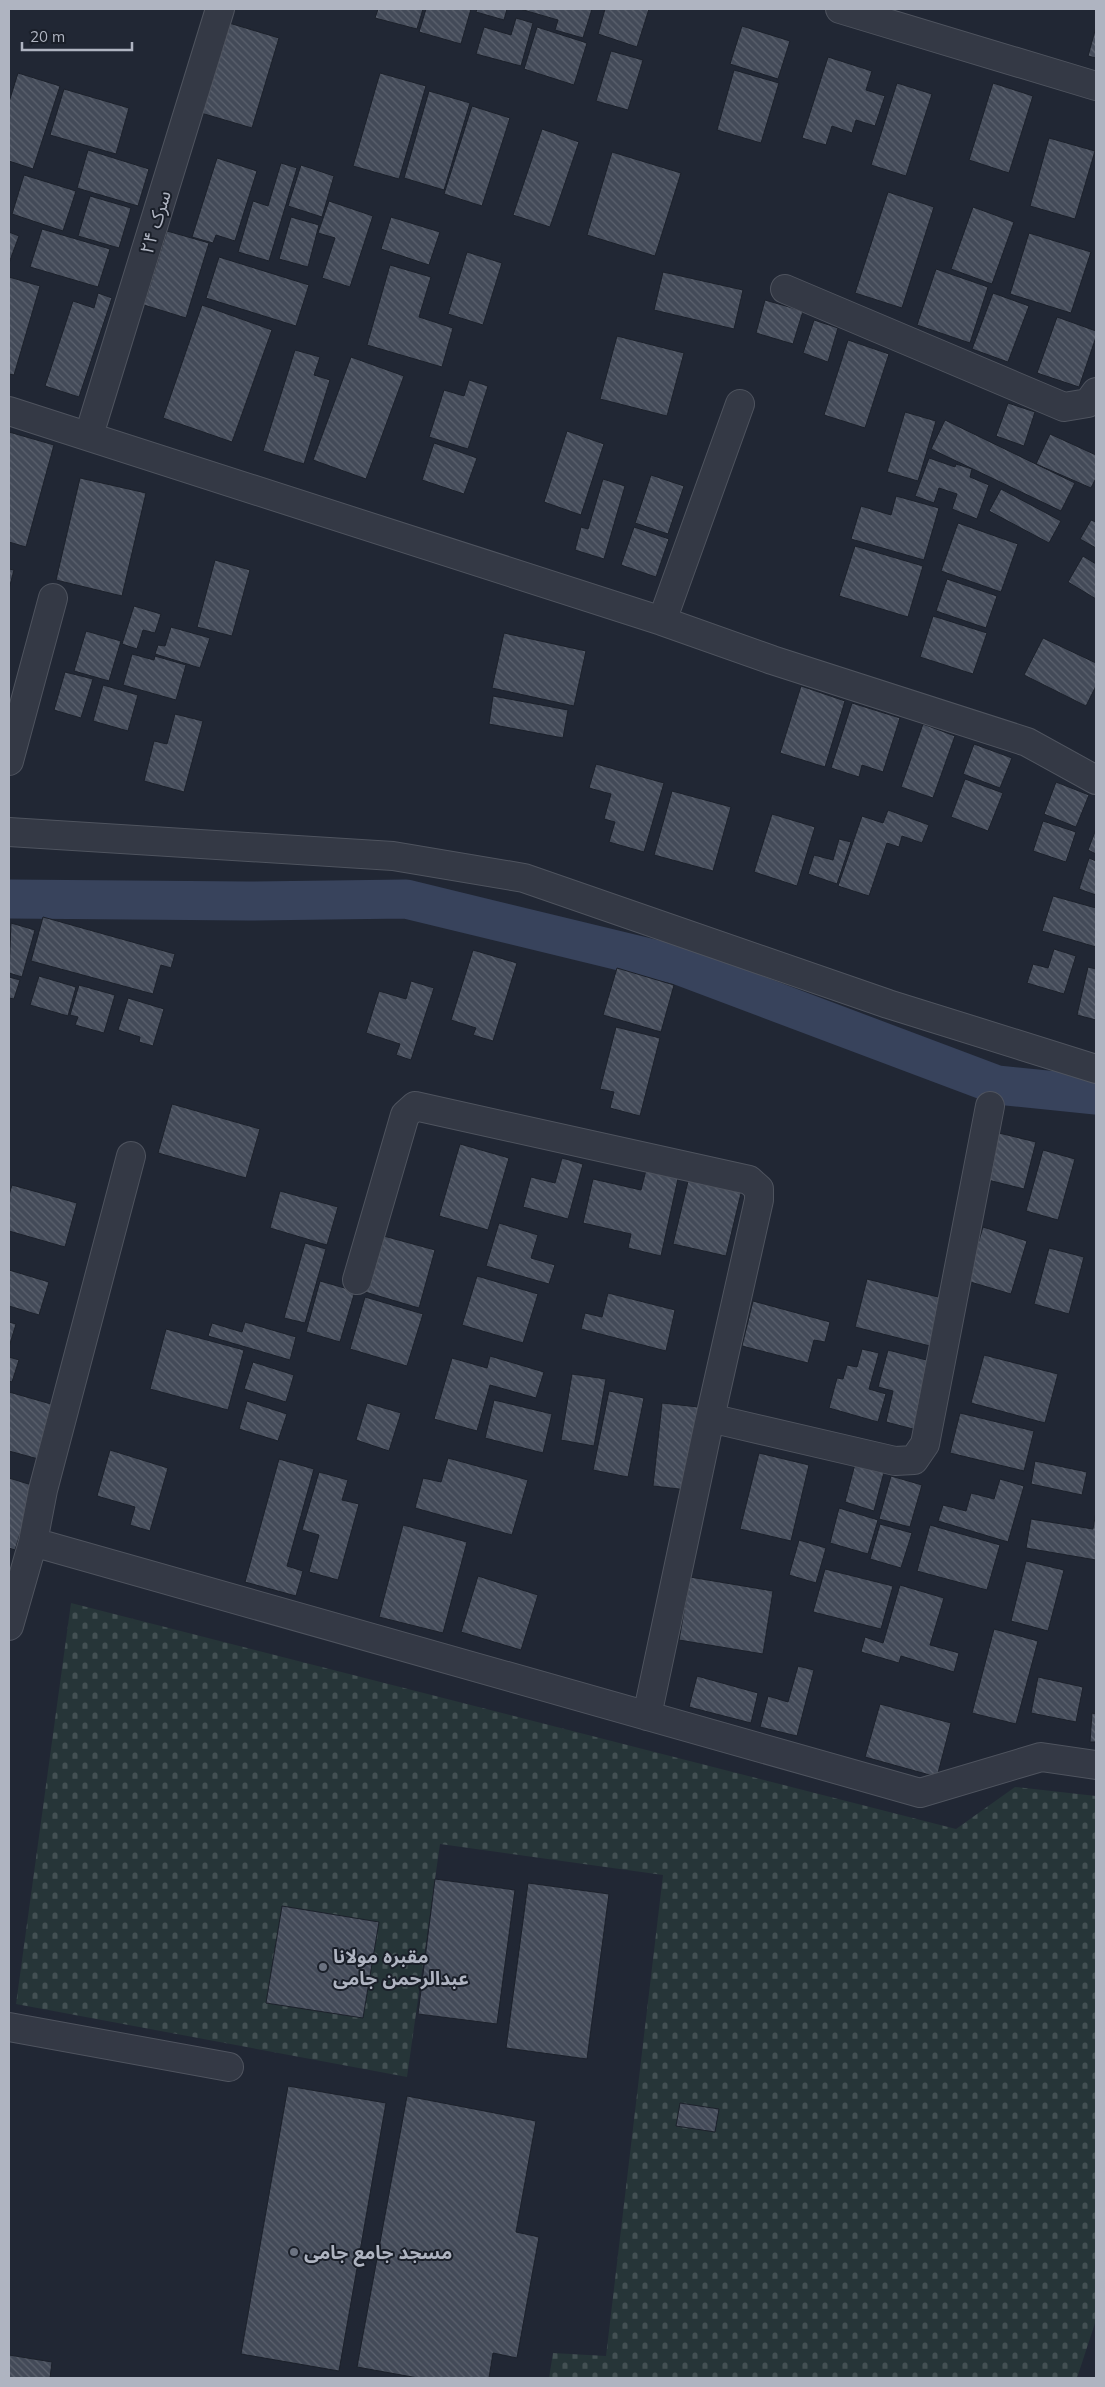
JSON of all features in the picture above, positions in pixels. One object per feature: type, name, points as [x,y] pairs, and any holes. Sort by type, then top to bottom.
[{"type":"street","name":"سرک ۲۴","points":[[89,435],[220,9]]},
{"type":"street","points":[[840,9],[1096,86]]},
{"type":"street","points":[[785,289],[1064,407],[1088,403],[1096,392]]},
{"type":"street","points":[[662,621],[740,404]]},
{"type":"street","points":[[9,411],[89,435],[662,621],[772,660],[1027,742],[1096,780]]},
{"type":"street","points":[[9,761],[53,598]]},
{"type":"street","points":[[9,832],[393,856],[524,878],[888,1004],[1096,1069]]},
{"type":"street","points":[[357,1280],[404,1115],[415,1106],[749,1180],[759,1188],[759,1200],[710,1418],[647,1716]]},
{"type":"street","points":[[710,1418],[895,1461],[914,1460],[925,1444],[990,1106]]},
{"type":"street","points":[[9,1626],[33,1542],[43,1490],[131,1156]]},
{"type":"street","points":[[33,1542],[920,1793],[1041,1757],[1096,1764]]},
{"type":"street","points":[[9,2027],[229,2067]]},
{"type":"green space","points":[[71,1603],[956,1829],[1015,1787],[1096,1796],[1096,2320],[1077,2378],[549,2378],[553,2353],[606,2356],[663,1875],[440,1844],[407,2077],[16,2004]]},
{"type":"building","points":[[378,9],[423,9],[417,29],[375,18]]},
{"type":"building","points":[[426,9],[471,9],[461,44],[419,32]]},
{"type":"building","points":[[477,9],[507,9],[504,20],[476,12]]},
{"type":"building","points":[[520,9],[592,9],[583,38],[555,30],[558,20]]},
{"type":"building","points":[[605,9],[649,9],[637,47],[598,34]]},
{"type":"building","points":[[516,18],[533,23],[521,66],[476,54],[484,27],[511,35]]},
{"type":"building","points":[[229,23],[279,38],[252,128],[201,113]]},
{"type":"building","points":[[742,26],[790,41],[778,79],[730,64]]},
{"type":"building","points":[[537,27],[587,43],[574,85],[524,69]]},
{"type":"building","points":[[1096,27],[1096,58],[1088,56]]},
{"type":"building","points":[[611,51],[643,60],[628,110],[596,101]]},
{"type":"building","points":[[828,57],[872,71],[866,90],[885,96],[875,126],[856,120],[852,133],[832,126],[826,145],[802,138]]},
{"type":"building","points":[[734,70],[779,83],[761,143],[717,130]]},
{"type":"building","points":[[18,73],[60,86],[33,169],[9,161],[9,102]]},
{"type":"building","points":[[380,73],[426,86],[399,179],[353,166]]},
{"type":"building","points":[[897,83],[932,94],[906,176],[871,165]]},
{"type":"building","points":[[993,83],[1033,96],[1009,173],[969,160]]},
{"type":"building","points":[[64,89],[129,108],[116,154],[50,135]]},
{"type":"building","points":[[429,91],[470,103],[444,190],[404,178]]},
{"type":"building","points":[[472,106],[510,118],[482,206],[444,194]]},
{"type":"building","points":[[542,129],[579,142],[550,227],[513,215]]},
{"type":"building","points":[[1049,138],[1095,151],[1075,219],[1030,206]]},
{"type":"building","points":[[88,150],[149,169],[138,206],[77,188]]},
{"type":"building","points":[[612,152],[681,173],[655,256],[587,235]]},
{"type":"building","points":[[217,158],[257,171],[235,241],[216,235],[213,243],[192,237]]},
{"type":"building","points":[[281,163],[297,168],[269,261],[238,252],[253,201],[268,206]]},
{"type":"building","points":[[301,165],[334,176],[322,217],[288,206]]},
{"type":"building","points":[[24,175],[76,191],[63,231],[12,214]]},
{"type":"building","points":[[888,192],[934,207],[902,308],[855,293]]},
{"type":"building","points":[[90,196],[131,208],[119,248],[78,236]]},
{"type":"building","points":[[329,201],[373,216],[350,287],[322,278],[335,238],[318,233]]},
{"type":"building","points":[[973,207],[1014,222],[992,284],[951,269]]},
{"type":"building","points":[[291,217],[319,225],[308,267],[279,259]]},
{"type":"building","points":[[391,217],[440,232],[429,265],[381,249]]},
{"type":"building","points":[[42,229],[110,249],[98,287],[30,267]]},
{"type":"building","points":[[167,231],[209,243],[186,318],[144,305]]},
{"type":"building","points":[[9,232],[19,236],[9,263]]},
{"type":"building","points":[[1029,233],[1091,252],[1071,313],[1010,294]]},
{"type":"building","points":[[467,252],[502,263],[483,325],[448,314]]},
{"type":"building","points":[[219,257],[309,285],[296,326],[206,298]]},
{"type":"building","points":[[390,265],[431,277],[419,317],[453,328],[442,367],[367,345]]},
{"type":"building","points":[[936,269],[988,287],[970,343],[917,325]]},
{"type":"building","points":[[663,272],[743,290],[734,329],[654,310]]},
{"type":"building","points":[[9,277],[40,286],[14,375],[9,374]]},
{"type":"building","points":[[98,293],[112,298],[79,397],[45,386],[73,301],[94,308]]},
{"type":"building","points":[[993,293],[1029,306],[1008,362],[972,349]]},
{"type":"building","points":[[765,300],[803,311],[793,344],[756,333]]},
{"type":"building","points":[[202,305],[272,330],[232,442],[163,418]]},
{"type":"building","points":[[1057,317],[1096,331],[1096,337],[1079,387],[1037,373]]},
{"type":"building","points":[[814,320],[838,328],[828,362],[803,353]]},
{"type":"building","points":[[617,336],[684,353],[667,416],[600,399]]},
{"type":"building","points":[[848,340],[889,354],[865,428],[824,415]]},
{"type":"building","points":[[295,350],[320,357],[314,375],[330,380],[304,464],[263,451]]},
{"type":"building","points":[[351,357],[404,376],[366,479],[313,460]]},
{"type":"building","points":[[469,380],[488,386],[468,449],[429,437],[444,390],[464,396]]},
{"type":"building","points":[[1008,403],[1035,412],[1024,446],[996,436]]},
{"type":"building","points":[[905,412],[936,421],[918,481],[887,472]]},
{"type":"building","points":[[945,420],[1075,483],[1061,511],[931,449]]},
{"type":"building","points":[[567,431],[604,444],[581,515],[544,502]]},
{"type":"building","points":[[9,432],[54,445],[26,547],[9,542]]},
{"type":"building","points":[[1050,434],[1096,455],[1096,478],[1091,488],[1036,464]]},
{"type":"building","points":[[434,443],[477,458],[464,494],[422,480]]},
{"type":"building","points":[[929,458],[955,467],[956,464],[972,469],[970,477],[989,485],[977,519],[952,509],[957,494],[939,488],[934,503],[915,496]]},
{"type":"building","points":[[651,475],[684,486],[668,534],[635,523]]},
{"type":"building","points":[[80,478],[146,493],[122,596],[56,580]]},
{"type":"building","points":[[603,479],[625,486],[604,559],[575,550],[581,527],[588,529]]},
{"type":"building","points":[[1001,489],[1061,521],[1049,543],[989,511]]},
{"type":"building","points":[[896,496],[939,508],[924,560],[851,539],[861,506],[891,515]]},
{"type":"building","points":[[1091,520],[1096,522],[1096,548],[1080,539]]},
{"type":"building","points":[[958,523],[1018,544],[1001,592],[941,571]]},
{"type":"building","points":[[634,527],[669,539],[656,577],[621,565]]},
{"type":"building","points":[[855,546],[923,566],[908,617],[839,596]]},
{"type":"building","points":[[1083,556],[1096,564],[1096,599],[1068,582]]},
{"type":"building","points":[[215,560],[250,570],[232,636],[197,627]]},
{"type":"building","points":[[9,569],[14,570],[9,589]]},
{"type":"building","points":[[947,579],[997,596],[986,628],[936,611]]},
{"type":"building","points":[[134,606],[161,614],[155,633],[143,630],[137,649],[122,644]]},
{"type":"building","points":[[933,616],[987,633],[973,674],[920,657]]},
{"type":"building","points":[[171,627],[210,638],[200,668],[155,654],[158,645],[165,646]]},
{"type":"building","points":[[86,631],[121,641],[109,681],[74,671]]},
{"type":"building","points":[[504,633],[586,651],[574,706],[492,688]]},
{"type":"building","points":[[1043,638],[1096,663],[1096,686],[1086,706],[1024,675]]},
{"type":"building","points":[[132,654],[154,660],[155,656],[186,665],[176,700],[123,685]]},
{"type":"building","points":[[65,672],[93,679],[81,718],[54,710]]},
{"type":"building","points":[[103,685],[138,695],[128,731],[93,721]]},
{"type":"building","points":[[801,686],[845,701],[825,767],[780,753]]},
{"type":"building","points":[[493,696],[568,710],[563,738],[489,724]]},
{"type":"building","points":[[852,703],[900,718],[883,772],[862,765],[859,777],[831,768]]},
{"type":"building","points":[[175,714],[203,721],[184,792],[144,781],[154,741],[167,744]]},
{"type":"building","points":[[923,724],[955,736],[933,798],[901,787]]},
{"type":"building","points":[[974,744],[1012,758],[1000,788],[963,774]]},
{"type":"building","points":[[596,764],[664,783],[644,852],[609,842],[615,822],[604,819],[611,794],[589,788]]},
{"type":"building","points":[[965,779],[1003,793],[988,831],[951,817]]},
{"type":"building","points":[[1056,782],[1089,795],[1076,827],[1044,814]]},
{"type":"building","points":[[672,791],[731,807],[713,871],[654,855]]},
{"type":"building","points":[[888,810],[929,825],[922,843],[902,836],[899,847],[887,843],[869,896],[838,886],[862,816],[883,823]]},
{"type":"building","points":[[772,814],[815,827],[797,886],[754,872]]},
{"type":"building","points":[[1043,821],[1076,832],[1066,862],[1033,851]]},
{"type":"building","points":[[1096,829],[1096,854],[1088,850]]},
{"type":"building","points":[[839,839],[851,842],[837,884],[808,874],[814,855],[833,860]]},
{"type":"building","points":[[1089,858],[1096,861],[1096,895],[1079,889]]},
{"type":"building","points":[[1053,896],[1096,908],[1096,947],[1042,931]]},
{"type":"building","points":[[43,917],[175,954],[171,968],[161,965],[153,994],[31,961]]},
{"type":"building","points":[[11,923],[35,930],[22,977],[9,973]]},
{"type":"building","points":[[1054,949],[1076,956],[1064,994],[1027,983],[1033,964],[1048,968]]},
{"type":"building","points":[[473,950],[517,963],[493,1041],[473,1035],[476,1028],[451,1020]]},
{"type":"building","points":[[1088,967],[1096,969],[1096,1020],[1077,1015]]},
{"type":"building","points":[[617,968],[674,985],[661,1032],[603,1015]]},
{"type":"building","points":[[39,976],[76,987],[68,1016],[30,1005]]},
{"type":"building","points":[[9,977],[20,980],[14,999],[9,998]]},
{"type":"building","points":[[411,981],[434,988],[411,1060],[396,1055],[400,1044],[366,1033],[379,991],[406,999]]},
{"type":"building","points":[[79,985],[115,995],[104,1033],[75,1025],[78,1017],[70,1015]]},
{"type":"building","points":[[128,998],[164,1009],[153,1046],[139,1042],[140,1037],[118,1030]]},
{"type":"building","points":[[616,1027],[660,1038],[640,1116],[610,1108],[614,1092],[600,1089]]},
{"type":"building","points":[[172,1104],[260,1129],[246,1178],[158,1153]]},
{"type":"building","points":[[999,1133],[1036,1142],[1024,1189],[988,1180]]},
{"type":"building","points":[[460,1144],[509,1158],[488,1230],[439,1216]]},
{"type":"building","points":[[1043,1150],[1075,1159],[1058,1220],[1026,1211]]},
{"type":"building","points":[[562,1158],[583,1164],[568,1219],[523,1207],[531,1177],[555,1183]]},
{"type":"building","points":[[647,1166],[679,1174],[661,1256],[628,1248],[631,1234],[583,1223],[593,1179],[641,1190]]},
{"type":"building","points":[[689,1177],[742,1189],[726,1256],[673,1244]]},
{"type":"building","points":[[12,1185],[77,1203],[65,1247],[9,1231],[9,1195]]},
{"type":"building","points":[[280,1191],[338,1207],[327,1245],[270,1228]]},
{"type":"building","points":[[499,1223],[538,1235],[531,1258],[555,1265],[549,1284],[486,1266]]},
{"type":"building","points":[[983,1227],[1027,1241],[1011,1294],[967,1281]]},
{"type":"building","points":[[380,1235],[435,1250],[419,1308],[365,1292]]},
{"type":"building","points":[[305,1243],[326,1249],[305,1323],[284,1318]]},
{"type":"building","points":[[1049,1248],[1084,1257],[1069,1314],[1034,1304]]},
{"type":"building","points":[[9,1270],[49,1282],[39,1315],[9,1306]]},
{"type":"building","points":[[477,1276],[538,1294],[523,1343],[462,1325]]},
{"type":"building","points":[[867,1279],[946,1299],[934,1347],[855,1327]]},
{"type":"building","points":[[320,1281],[355,1291],[340,1342],[306,1332]]},
{"type":"building","points":[[608,1293],[675,1310],[666,1351],[581,1329],[585,1313],[602,1317]]},
{"type":"building","points":[[365,1297],[423,1314],[407,1366],[350,1349]]},
{"type":"building","points":[[753,1301],[830,1322],[825,1342],[814,1340],[808,1363],[742,1346]]},
{"type":"building","points":[[9,1322],[16,1324],[9,1347]]},
{"type":"building","points":[[245,1322],[296,1337],[290,1360],[208,1336],[212,1323],[242,1332]]},
{"type":"building","points":[[166,1329],[244,1350],[228,1410],[150,1389]]},
{"type":"building","points":[[862,1349],[879,1353],[869,1389],[886,1394],[878,1422],[829,1408],[837,1378],[843,1379],[847,1365],[857,1367]]},
{"type":"building","points":[[888,1350],[934,1362],[917,1430],[886,1422],[893,1391],[878,1387]]},
{"type":"building","points":[[984,1355],[1058,1374],[1045,1423],[971,1403]]},
{"type":"building","points":[[490,1356],[544,1372],[536,1398],[490,1385],[477,1431],[434,1419],[452,1358],[487,1368]]},
{"type":"building","points":[[9,1357],[19,1360],[12,1382],[9,1381]]},
{"type":"building","points":[[253,1362],[294,1375],[286,1402],[244,1389]]},
{"type":"building","points":[[572,1374],[606,1379],[594,1446],[561,1440]]},
{"type":"building","points":[[609,1391],[644,1398],[628,1477],[593,1470]]},
{"type":"building","points":[[9,1392],[58,1406],[42,1460],[9,1451]]},
{"type":"building","points":[[494,1400],[552,1414],[543,1453],[485,1438]]},
{"type":"building","points":[[247,1401],[287,1414],[278,1441],[239,1429]]},
{"type":"building","points":[[367,1403],[401,1413],[389,1451],[356,1440]]},
{"type":"building","points":[[662,1403],[698,1407],[688,1490],[653,1486]]},
{"type":"building","points":[[960,1413],[1034,1431],[1024,1471],[950,1453]]},
{"type":"building","points":[[110,1450],[168,1468],[150,1531],[130,1525],[135,1507],[97,1496]]},
{"type":"building","points":[[759,1453],[809,1465],[791,1541],[740,1529]]},
{"type":"building","points":[[448,1458],[528,1480],[512,1535],[415,1508],[423,1478],[441,1482]]},
{"type":"building","points":[[279,1459],[314,1469],[287,1566],[303,1571],[296,1596],[245,1582]]},
{"type":"building","points":[[1035,1461],[1087,1472],[1082,1495],[1031,1484]]},
{"type":"building","points":[[855,1464],[884,1472],[874,1511],[845,1502]]},
{"type":"building","points":[[319,1472],[348,1480],[342,1500],[359,1504],[338,1580],[309,1572],[319,1535],[302,1530]]},
{"type":"building","points":[[891,1476],[922,1485],[910,1527],[879,1519]]},
{"type":"building","points":[[9,1478],[35,1486],[15,1550],[9,1548]]},
{"type":"building","points":[[1000,1479],[1024,1486],[1008,1542],[938,1521],[943,1505],[966,1511],[971,1493],[994,1499]]},
{"type":"building","points":[[839,1508],[878,1520],[868,1554],[830,1543]]},
{"type":"building","points":[[1096,1512],[1096,1560],[1026,1548],[1031,1519],[1093,1529]]},
{"type":"building","points":[[880,1524],[912,1533],[901,1568],[870,1559]]},
{"type":"building","points":[[403,1525],[467,1542],[443,1633],[379,1617]]},
{"type":"building","points":[[930,1525],[1000,1545],[987,1590],[917,1571]]},
{"type":"building","points":[[799,1540],[826,1548],[816,1583],[789,1575]]},
{"type":"building","points":[[1026,1561],[1064,1570],[1048,1631],[1011,1621]]},
{"type":"building","points":[[825,1569],[893,1586],[881,1629],[813,1612]]},
{"type":"building","points":[[478,1576],[538,1595],[521,1650],[461,1632]]},
{"type":"building","points":[[690,1577],[773,1591],[763,1654],[679,1640]]},
{"type":"building","points":[[900,1585],[944,1598],[930,1645],[959,1653],[954,1672],[901,1656],[899,1663],[861,1652],[865,1637],[883,1643]]},
{"type":"building","points":[[994,1629],[1038,1641],[1016,1724],[972,1713]]},
{"type":"building","points":[[798,1666],[814,1670],[797,1736],[760,1727],[768,1696],[788,1702]]},
{"type":"building","points":[[697,1676],[758,1693],[751,1723],[689,1707]]},
{"type":"building","points":[[1038,1677],[1083,1687],[1076,1722],[1031,1713]]},
{"type":"building","points":[[880,1704],[951,1723],[937,1777],[865,1757]]},
{"type":"building","points":[[1092,1713],[1096,1714],[1096,1742],[1090,1742]]},
{"type":"building","points":[[435,1879],[515,1890],[497,2024],[418,2014]]},
{"type":"building","points":[[528,1883],[609,1894],[587,2059],[506,2048]]},
{"type":"building","points":[[282,1906],[379,1922],[363,2018],[266,2003]]},
{"type":"building","points":[[288,2086],[386,2103],[339,2371],[241,2354]]},
{"type":"building","points":[[407,2096],[536,2121],[516,2232],[539,2237],[517,2358],[493,2353],[489,2378],[418,2378],[357,2367]]},
{"type":"building","points":[[680,2103],[719,2109],[715,2132],[676,2126]]},
{"type":"building","points":[[9,2355],[52,2362],[50,2378],[9,2378]]},
{"type":"waterway","points":[[9,899],[248,901],[406,899],[678,965],[997,1085],[1096,1095]]},
{"type":"place","name":"مقبره مولانا عبدالرحمن جامی","points":[[323,1967]]},
{"type":"place","name":"مسجد جامع جامی","points":[[294,2252]]}]
